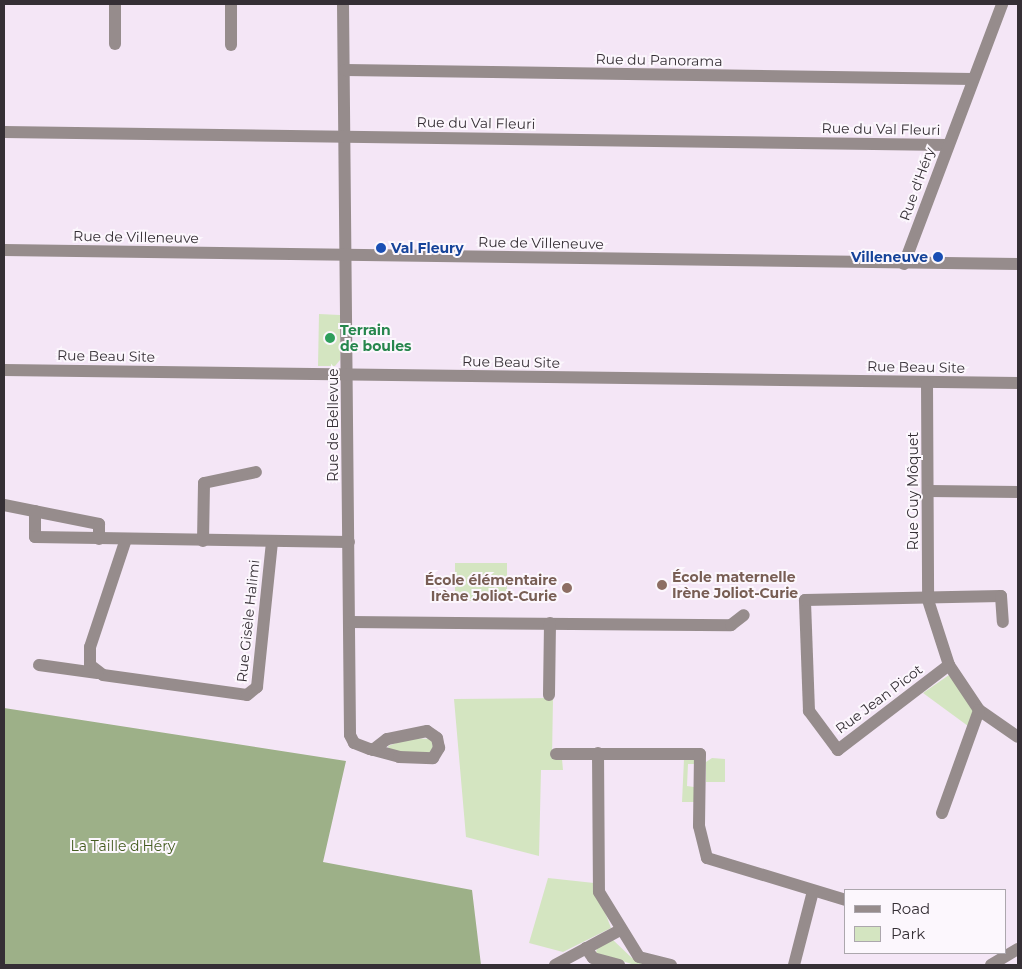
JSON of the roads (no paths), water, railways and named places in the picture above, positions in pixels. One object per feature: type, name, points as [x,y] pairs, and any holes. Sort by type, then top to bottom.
[{"type":"street","points":[[114,44],[115,4]]},
{"type":"street","points":[[231,4],[231,45]]},
{"type":"street","name":"Rue de Bellevue","points":[[343,4],[348,255],[350,622],[348,719],[354,743],[373,750]]},
{"type":"street","name":"Rue d'Héry","points":[[904,264],[1002,4]]},
{"type":"street","name":"Rue du Panorama","points":[[345,70],[973,80]]},
{"type":"street","name":"Rue du Val Fleuri","points":[[4,132],[948,145]]},
{"type":"street","name":"Rue de Villeneuve","points":[[4,250],[904,264],[1018,264]]},
{"type":"street","name":"Rue Beau Site","points":[[4,370],[1018,383]]},
{"type":"street","name":"Rue Guy Môquet","points":[[928,383],[928,600],[949,665],[979,710],[1018,737]]},
{"type":"street","points":[[202,542],[204,483],[256,472]]},
{"type":"street","points":[[929,491],[1018,492]]},
{"type":"street","points":[[4,504],[99,524],[99,539]]},
{"type":"street","points":[[35,511],[35,537],[202,542],[349,542]]},
{"type":"street","points":[[97,673],[90,665],[90,648],[126,540]]},
{"type":"street","name":"Rue Gisèle Halimi","points":[[39,665],[247,696],[255,693],[272,542]]},
{"type":"street","points":[[928,600],[1001,596],[1003,622]]},
{"type":"street","name":"Rue Jean Picot","points":[[928,600],[805,600],[809,710],[838,750],[949,665]]},
{"type":"street","points":[[350,622],[730,625],[744,615]]},
{"type":"street","points":[[549,695],[550,623]]},
{"type":"street","points":[[942,813],[979,710]]},
{"type":"street","points":[[556,754],[700,754],[699,826],[707,858],[844,899]]},
{"type":"street","points":[[598,754],[599,892],[620,930],[639,957],[671,965]]},
{"type":"street","points":[[794,965],[813,891]]},
{"type":"street","points":[[555,965],[620,930]]},
{"type":"street","points":[[586,948],[593,958],[619,965]]},
{"type":"street","points":[[991,965],[1018,948]]},
{"type":"place","name":"Val Fleury","points":[[381,248]]},
{"type":"place","name":"Villeneuve","points":[[938,257]]},
{"type":"place","name":"Terrain de boules","points":[[330,338]]},
{"type":"place","name":"École maternelle Irène Joliot-Curie","points":[[662,585]]},
{"type":"place","name":"École élémentaire Irène Joliot-Curie","points":[[567,588]]},
{"type":"park label","name":"La Taille d'Héry","points":[[123,846]]}]
